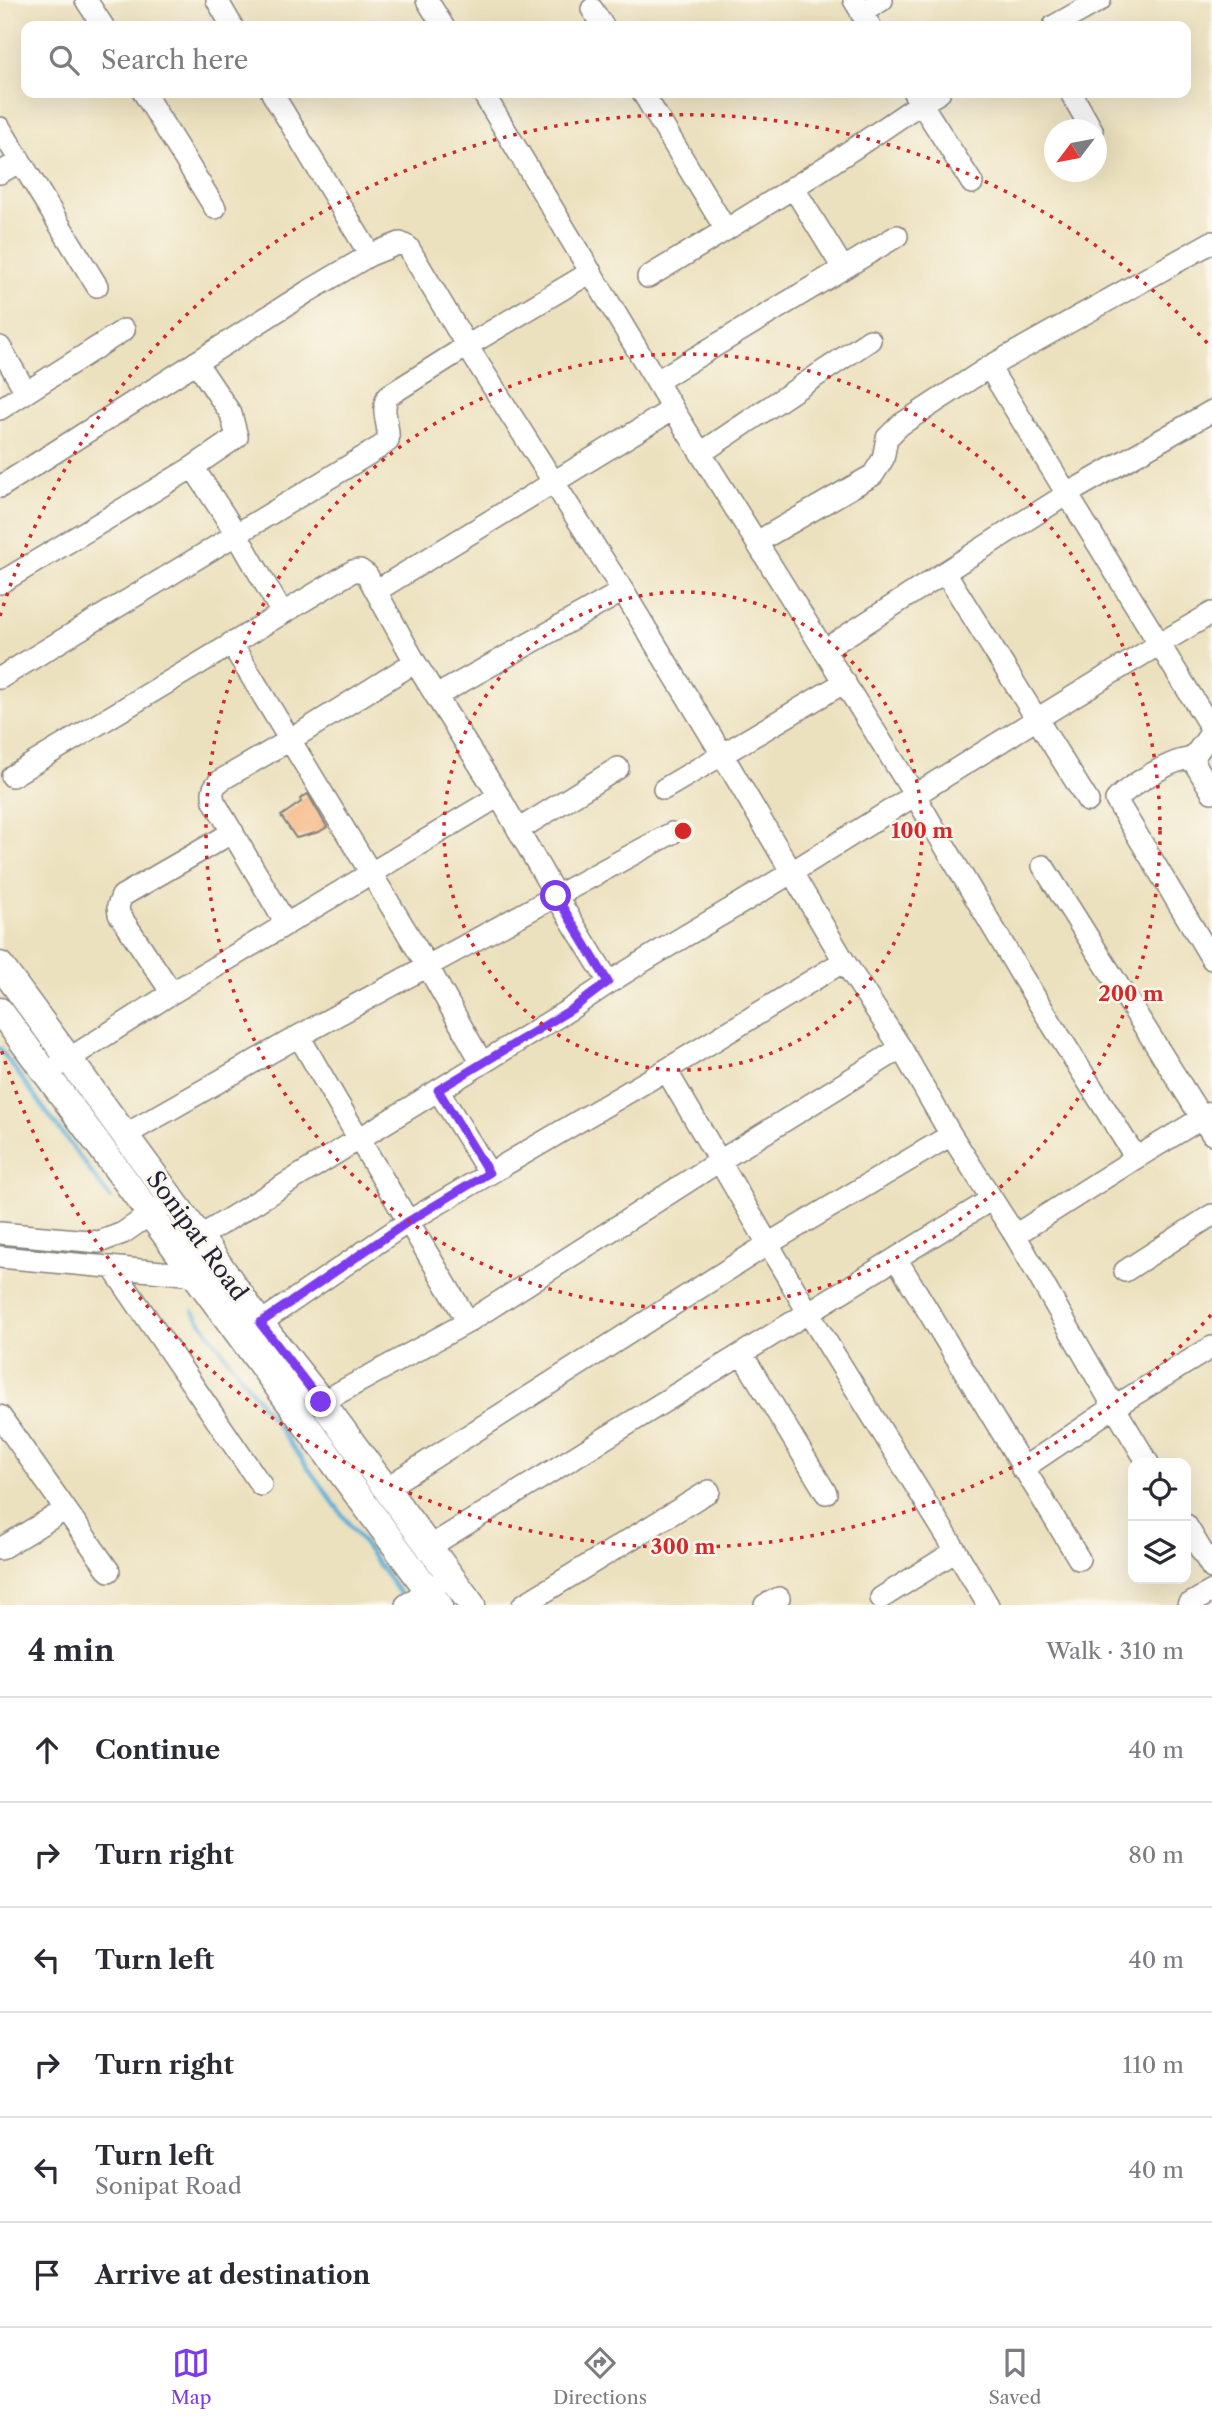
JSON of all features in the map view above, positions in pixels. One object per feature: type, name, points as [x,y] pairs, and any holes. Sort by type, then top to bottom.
[{"type":"main road","name":"Sonipat Road","points":[[0,965],[125,1135],[161,1207],[177,1251],[439,1590],[472,1605]]},
{"type":"main road","name":"Sonipat Road","points":[[0,1011],[46,1074],[161,1207],[199,1236],[260,1323],[429,1548],[439,1590]]},
{"type":"street","points":[[86,0],[100,21]]},
{"type":"street","points":[[217,0],[230,21]]},
{"type":"street","points":[[862,13],[881,0]]},
{"type":"street","points":[[1063,21],[1100,0]]},
{"type":"street","points":[[431,2],[440,21]]},
{"type":"street","points":[[147,98],[215,208]]},
{"type":"street","points":[[275,98],[370,256]]},
{"type":"street","points":[[486,98],[673,409],[845,682],[1023,978],[1136,1158]]},
{"type":"street","points":[[646,98],[726,230]]},
{"type":"street","points":[[648,277],[793,187],[921,98]]},
{"type":"street","points":[[925,98],[972,183]]},
{"type":"street","points":[[1074,98],[1086,119]]},
{"type":"street","points":[[0,128],[97,286]]},
{"type":"street","points":[[0,173],[20,161]]},
{"type":"street","points":[[793,187],[843,268]]},
{"type":"street","points":[[657,381],[897,236]]},
{"type":"street","points":[[757,542],[873,475],[883,459],[887,438],[900,425],[989,367],[1212,242]]},
{"type":"street","points":[[0,486],[307,292],[370,256],[400,243],[408,247],[467,346],[623,591],[844,961],[901,1048],[951,1135],[1015,1235],[1145,1458]]},
{"type":"street","points":[[0,678],[388,441],[390,430],[384,403],[388,396],[591,272]]},
{"type":"street","points":[[0,409],[124,330]]},
{"type":"street","points":[[701,453],[870,340]]},
{"type":"street","points":[[0,347],[26,392]]},
{"type":"street","points":[[0,583],[193,467],[237,437],[231,414],[196,362]]},
{"type":"street","points":[[989,367],[1211,728],[1209,736],[1192,759]]},
{"type":"street","points":[[376,591],[673,409]]},
{"type":"street","points":[[824,650],[1067,494],[1212,411]]},
{"type":"street","points":[[193,467],[237,535],[282,613]]},
{"type":"street","points":[[12,776],[231,643],[353,571],[360,570],[367,575],[415,662],[499,796],[608,982]]},
{"type":"street","points":[[945,572],[1088,802]]},
{"type":"street","points":[[436,696],[623,591]]},
{"type":"street","points":[[177,1251],[572,1009],[608,982],[792,873],[914,794],[1212,614]]},
{"type":"street","points":[[231,643],[428,967],[482,1063]]},
{"type":"street","points":[[286,924],[214,801],[212,792],[215,785],[415,662]]},
{"type":"street","points":[[664,789],[845,682]]},
{"type":"street","points":[[1192,759],[1183,758],[1123,792],[1116,800],[1212,959]]},
{"type":"street","points":[[1192,759],[1212,792]]},
{"type":"street","points":[[519,830],[618,768]]},
{"type":"street","points":[[46,1074],[172,992],[499,796]]},
{"type":"street","points":[[172,992],[119,914],[118,906],[122,896],[233,832]]},
{"type":"street","points":[[125,1135],[299,1036],[672,832]]},
{"type":"street","points":[[1015,1235],[1136,1158],[1209,1121],[1043,866]]},
{"type":"street","points":[[260,1323],[409,1221],[666,1070],[844,961]]},
{"type":"street","points":[[299,1036],[357,1139],[468,1322]]},
{"type":"street","points":[[321,1402],[468,1322],[901,1048]]},
{"type":"street","points":[[666,1070],[808,1312],[988,1605]]},
{"type":"street","points":[[438,1090],[489,1173]]},
{"type":"street","points":[[386,1488],[768,1244],[951,1135]]},
{"type":"street","points":[[429,1548],[992,1199]]},
{"type":"street","points":[[0,1233],[99,1242],[122,1233],[161,1207]]},
{"type":"street","points":[[1125,1271],[1212,1215]]},
{"type":"street","points":[[0,1257],[195,1275]]},
{"type":"street","points":[[897,1260],[1079,1559]]},
{"type":"street","points":[[112,1267],[261,1485]]},
{"type":"street","points":[[1022,1469],[1114,1407],[1212,1347]]},
{"type":"street","points":[[742,1354],[827,1493]]},
{"type":"street","points":[[0,1416],[109,1571]]},
{"type":"street","points":[[523,1605],[709,1491]]},
{"type":"street","points":[[0,1549],[65,1510]]},
{"type":"street","points":[[1191,1533],[1212,1568]]},
{"type":"street","points":[[881,1598],[956,1551]]},
{"type":"street","points":[[406,1605],[439,1590]]},
{"type":"street","points":[[1188,1605],[1212,1591]]},
{"type":"building","points":[[308,794],[327,827],[296,838],[281,816]]},
{"type":"waterway","points":[[0,1049],[110,1198]]},
{"type":"waterway","points":[[193,1311],[404,1599]]},
{"type":"route","points":[[321,1402],[260,1323],[409,1221],[489,1173],[438,1090],[572,1009],[608,982],[556,896]]}]
